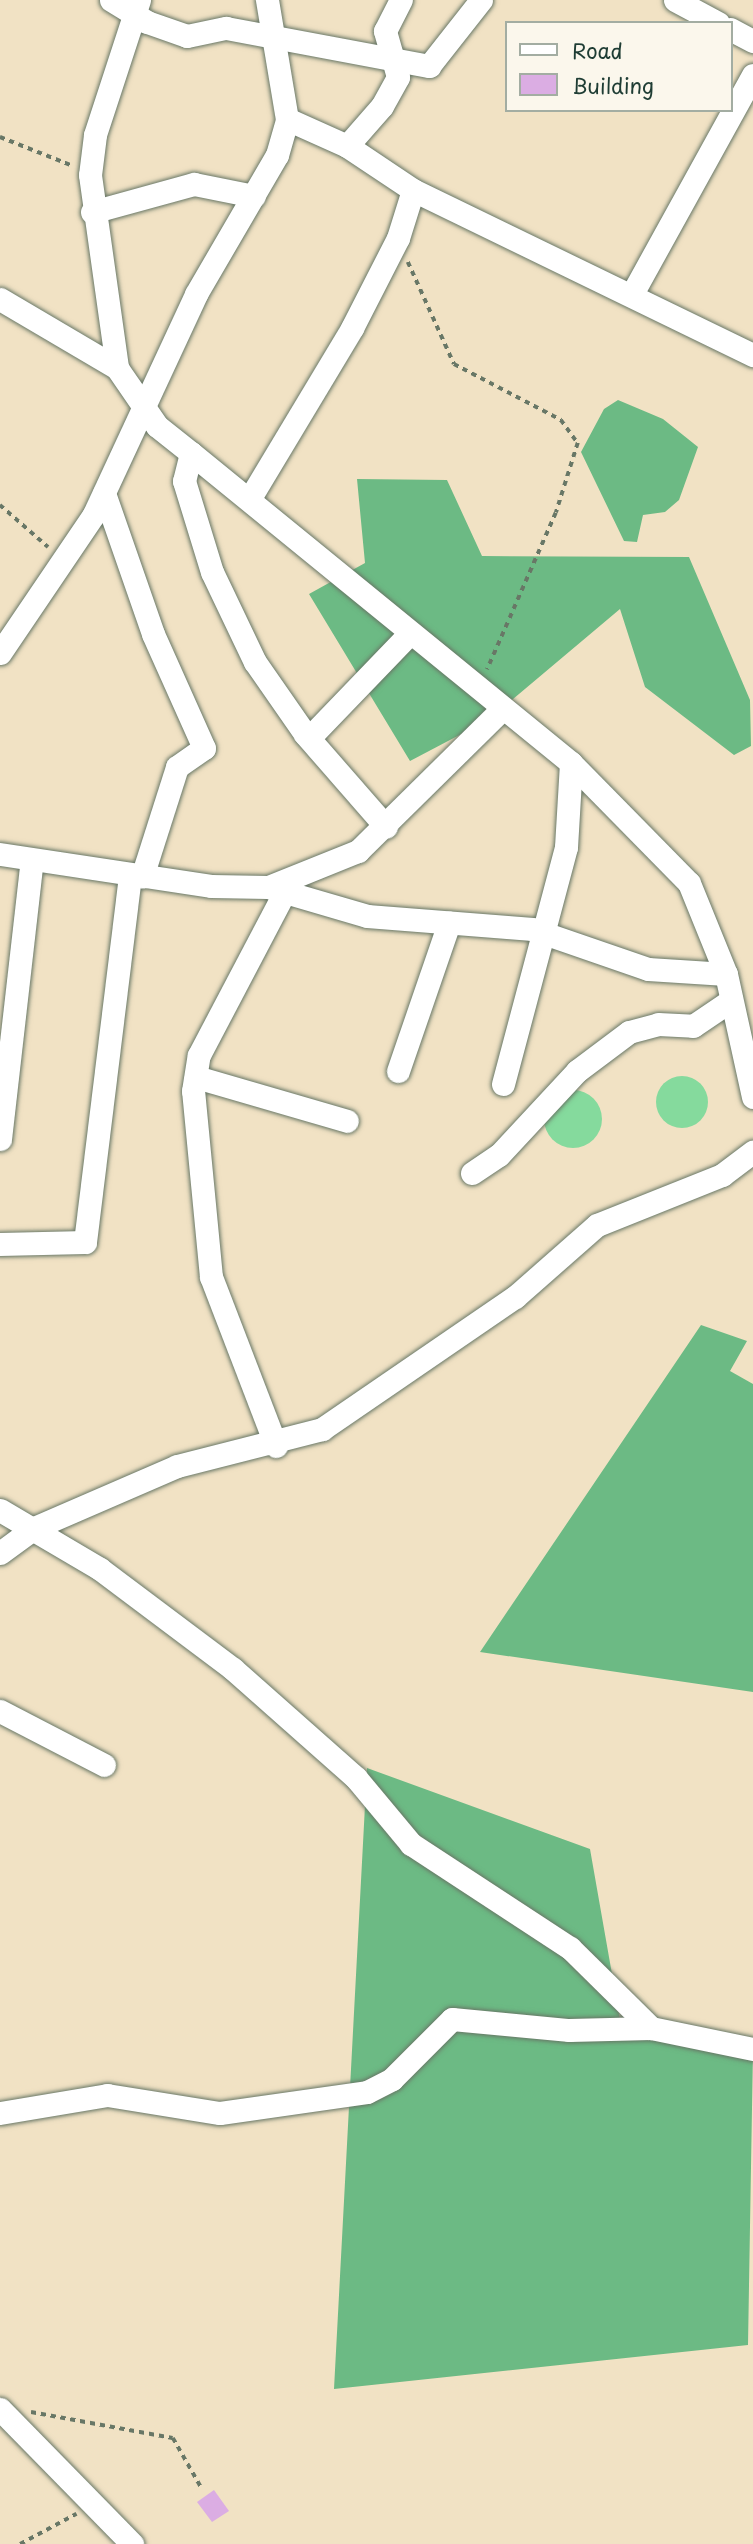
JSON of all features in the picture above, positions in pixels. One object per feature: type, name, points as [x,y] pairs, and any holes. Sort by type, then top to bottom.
[{"type":"street","points":[[111,0],[137,7],[187,36],[226,28],[277,41],[434,64],[481,0]]},
{"type":"street","points":[[0,653],[65,562],[104,493],[140,405],[277,155],[287,119],[277,41],[267,0]]},
{"type":"street","points":[[347,146],[394,87],[397,58],[385,31],[401,0]]},
{"type":"street","points":[[686,3],[715,21]]},
{"type":"street","points":[[137,7],[95,135],[90,175],[92,212],[117,368],[140,405],[191,453],[250,498],[500,711],[571,763],[689,883],[726,974],[727,1003],[753,1097]]},
{"type":"street","points":[[732,30],[753,41]]},
{"type":"street","points":[[632,294],[753,75]]},
{"type":"street","points":[[287,119],[347,146],[413,190],[753,355]]},
{"type":"street","points":[[92,212],[194,184],[254,196]]},
{"type":"street","points":[[250,498],[398,238],[413,190]]},
{"type":"street","points":[[0,299],[117,368]]},
{"type":"street","points":[[191,453],[184,481],[212,572],[255,662],[309,738],[386,827]]},
{"type":"street","points":[[0,1244],[85,1242],[136,877],[177,767],[204,748],[153,634],[104,493]]},
{"type":"street","points":[[309,738],[409,634]]},
{"type":"street","points":[[276,1446],[211,1277],[200,1209],[195,1077],[227,994],[276,889],[324,869],[386,827],[500,711]]},
{"type":"street","points":[[502,1084],[547,934],[566,847],[571,763]]},
{"type":"street","points":[[0,854],[136,877],[276,889],[368,916],[547,934],[648,970],[726,974]]},
{"type":"street","points":[[0,1139],[32,860]]},
{"type":"street","points":[[398,1071],[449,923]]},
{"type":"street","points":[[472,1173],[499,1155],[577,1071],[629,1032],[659,1024],[693,1026],[727,1003]]},
{"type":"street","points":[[195,1077],[347,1121]]},
{"type":"street","points":[[0,1553],[34,1528],[177,1466],[243,1446],[276,1446],[322,1429],[414,1371],[515,1297],[597,1225],[722,1175],[753,1152]]},
{"type":"street","points":[[0,1510],[34,1528],[135,1594],[233,1670],[356,1778],[411,1844],[586,1961],[651,2028]]},
{"type":"street","points":[[0,1711],[104,1765]]},
{"type":"street","points":[[0,2113],[107,2095],[220,2113],[368,2092],[392,2079],[452,2019],[569,2030],[651,2028],[753,2049]]},
{"type":"street","points":[[0,2409],[132,2544]]},
{"type":"path","points":[[0,137],[90,175]]},
{"type":"path","points":[[398,238],[454,364],[561,420],[578,443],[556,513],[477,691]]},
{"type":"path","points":[[0,505],[65,562]]},
{"type":"path","points":[[27,2412],[163,2434],[178,2445],[201,2487]]},
{"type":"path","points":[[20,2544],[93,2503]]},
{"type":"green space","points":[[618,400],[663,419],[698,447],[679,500],[665,512],[643,515],[637,542],[624,541],[581,452],[604,409]]},
{"type":"green space","points":[[357,479],[447,480],[482,556],[689,557],[750,700],[751,746],[734,755],[645,687],[620,609],[488,720],[410,761],[309,594],[365,563]]},
{"type":"green space","points":[[682,1076],[701,1083],[708,1102],[701,1121],[682,1128],[663,1121],[656,1102],[663,1083]]},
{"type":"green space","points":[[567,1090],[579,1090],[594,1098],[602,1113],[602,1125],[594,1140],[579,1148],[567,1148],[552,1140],[544,1125],[544,1113],[552,1098]]},
{"type":"green space","points":[[701,1325],[747,1341],[730,1371],[753,1384],[753,1692],[480,1652]]},
{"type":"green space","points":[[367,1768],[590,1849],[622,2031],[753,2049],[748,2345],[334,2389]]},
{"type":"building","points":[[214,2490],[229,2511],[212,2522],[197,2502]]}]
